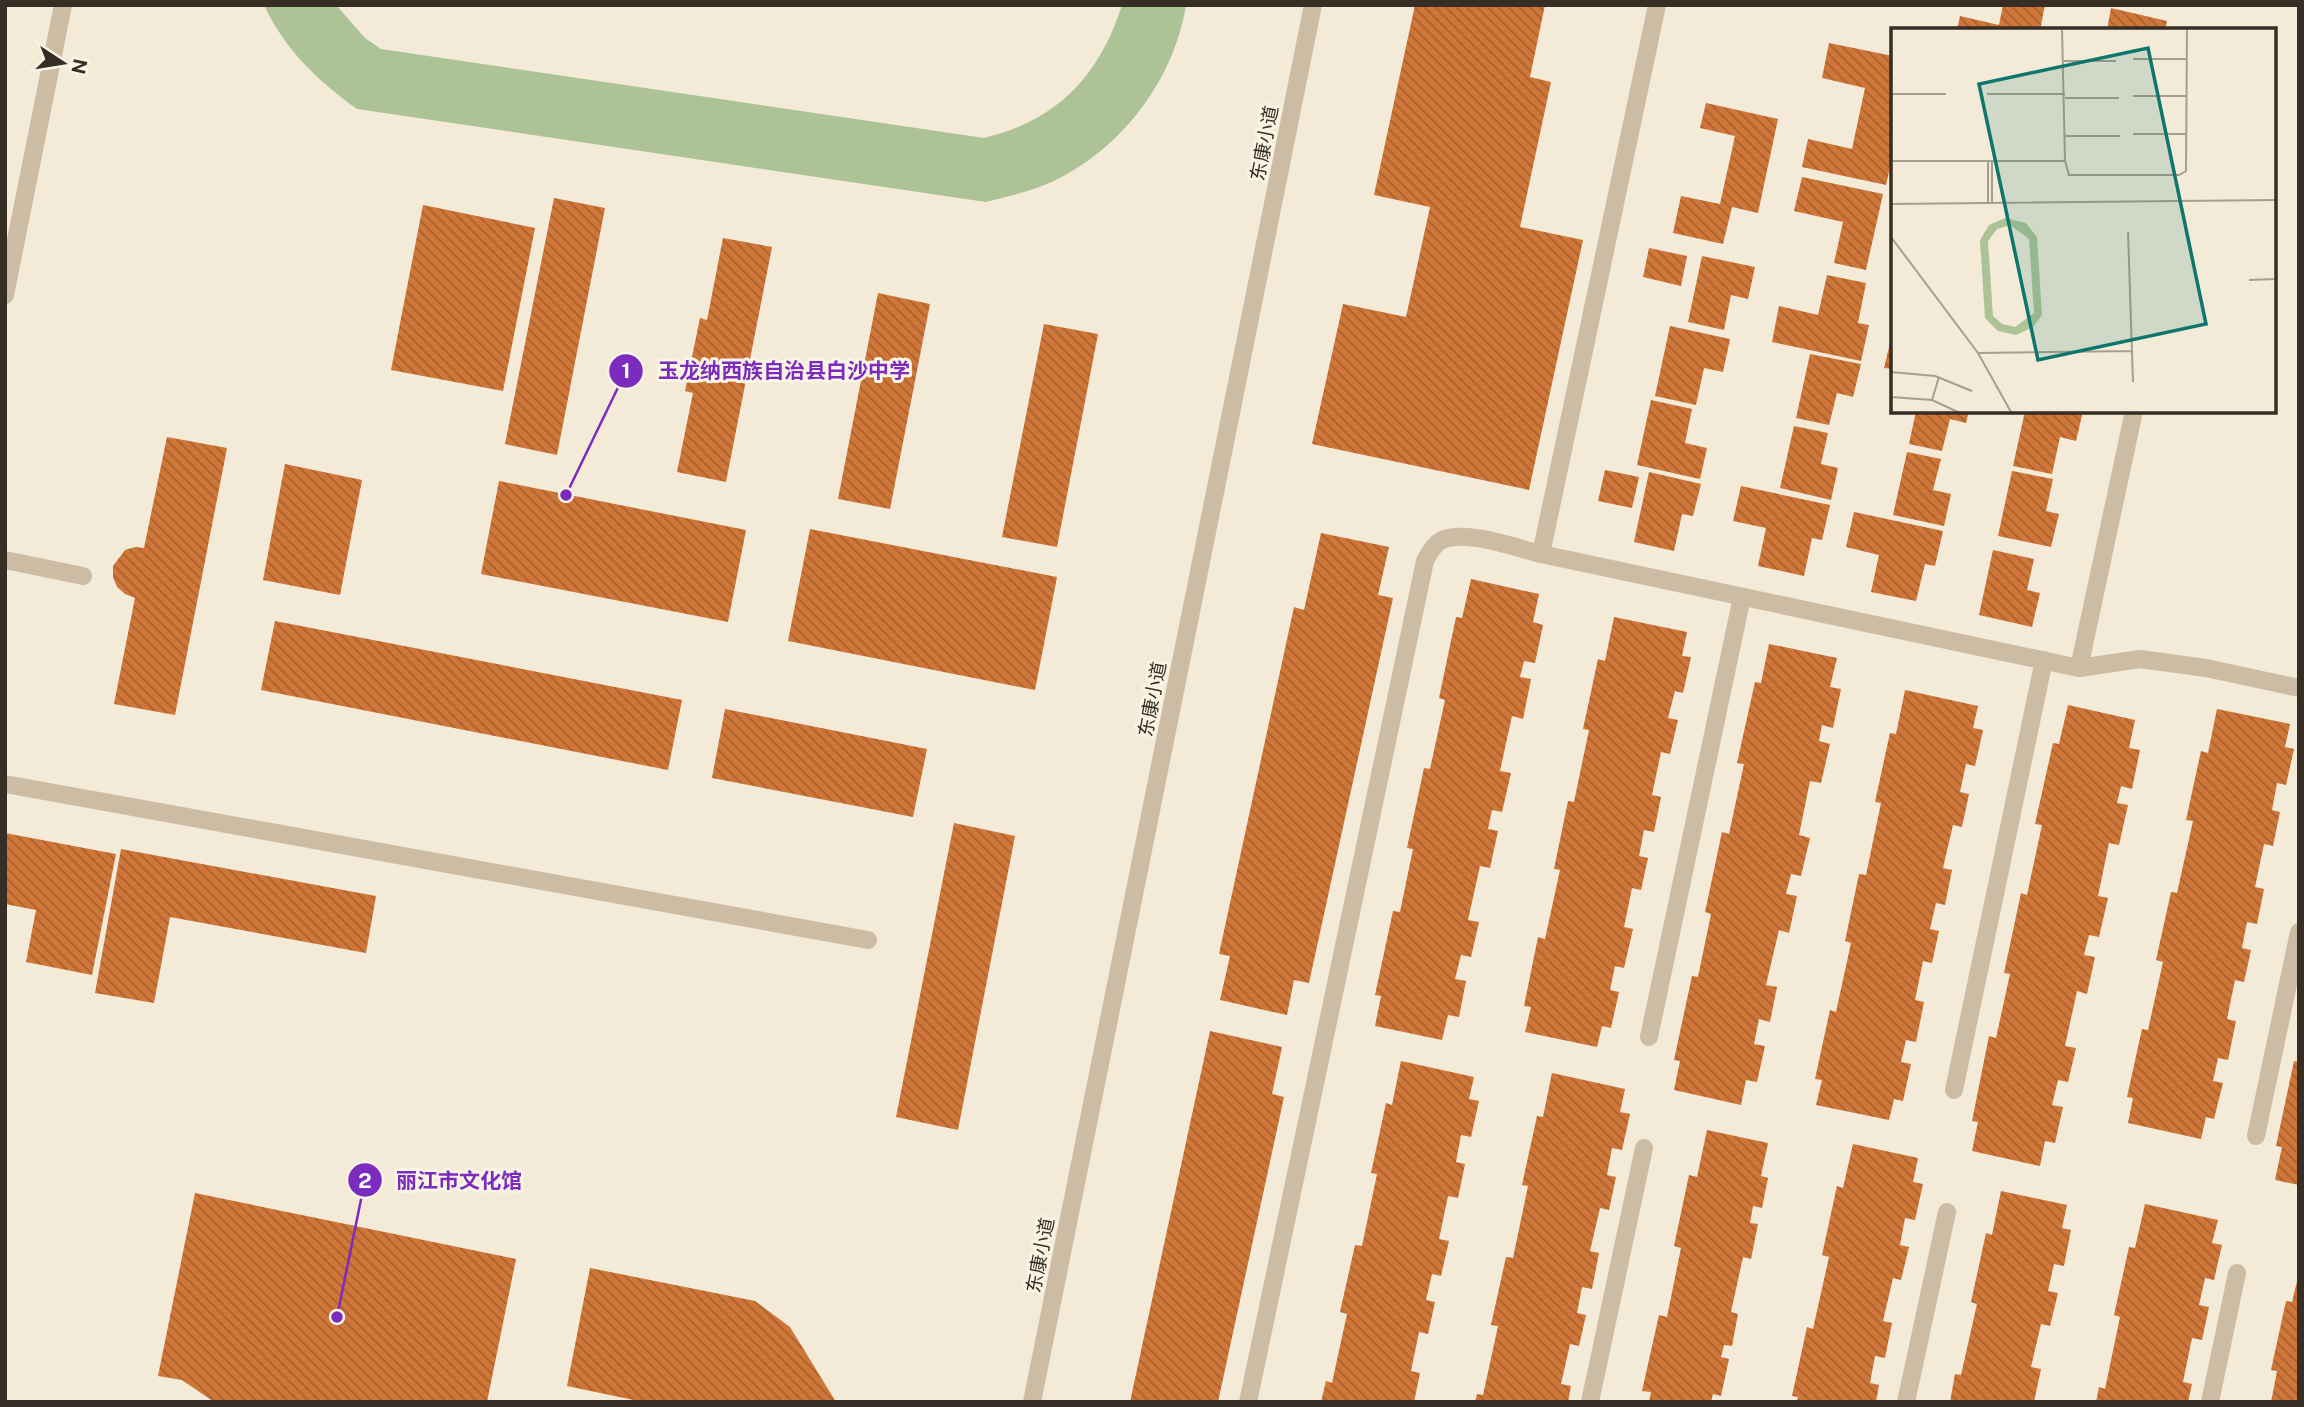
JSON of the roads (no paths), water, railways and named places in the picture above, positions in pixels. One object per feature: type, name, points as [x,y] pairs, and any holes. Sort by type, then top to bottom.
[{"type":"street","points":[[5,295],[63,5]]},
{"type":"street","name":"东康小道","points":[[1032,1402],[1313,5]]},
{"type":"street","points":[[1541,554],[1657,5]]},
{"type":"street","points":[[2079,668],[2134,413]]},
{"type":"street","points":[[1248,1402],[1425,561],[1432,549],[1442,540],[1463,536],[2079,668],[2140,659],[2206,668],[2299,688]]},
{"type":"street","points":[[5,560],[83,576]]},
{"type":"street","points":[[1648,1037],[1741,597]]},
{"type":"street","points":[[1954,1090],[2045,660]]},
{"type":"street","points":[[5,784],[868,940]]},
{"type":"street","points":[[2256,1136],[2299,932]]},
{"type":"street","points":[[1590,1402],[1644,1148]]},
{"type":"street","points":[[1906,1402],[1947,1212]]},
{"type":"street","points":[[2210,1402],[2237,1273]]},
{"type":"place","name":"玉龙纳西族自治县白沙中学","points":[[566,495]]},
{"type":"place","name":"丽江市文化馆","points":[[337,1317]]}]
